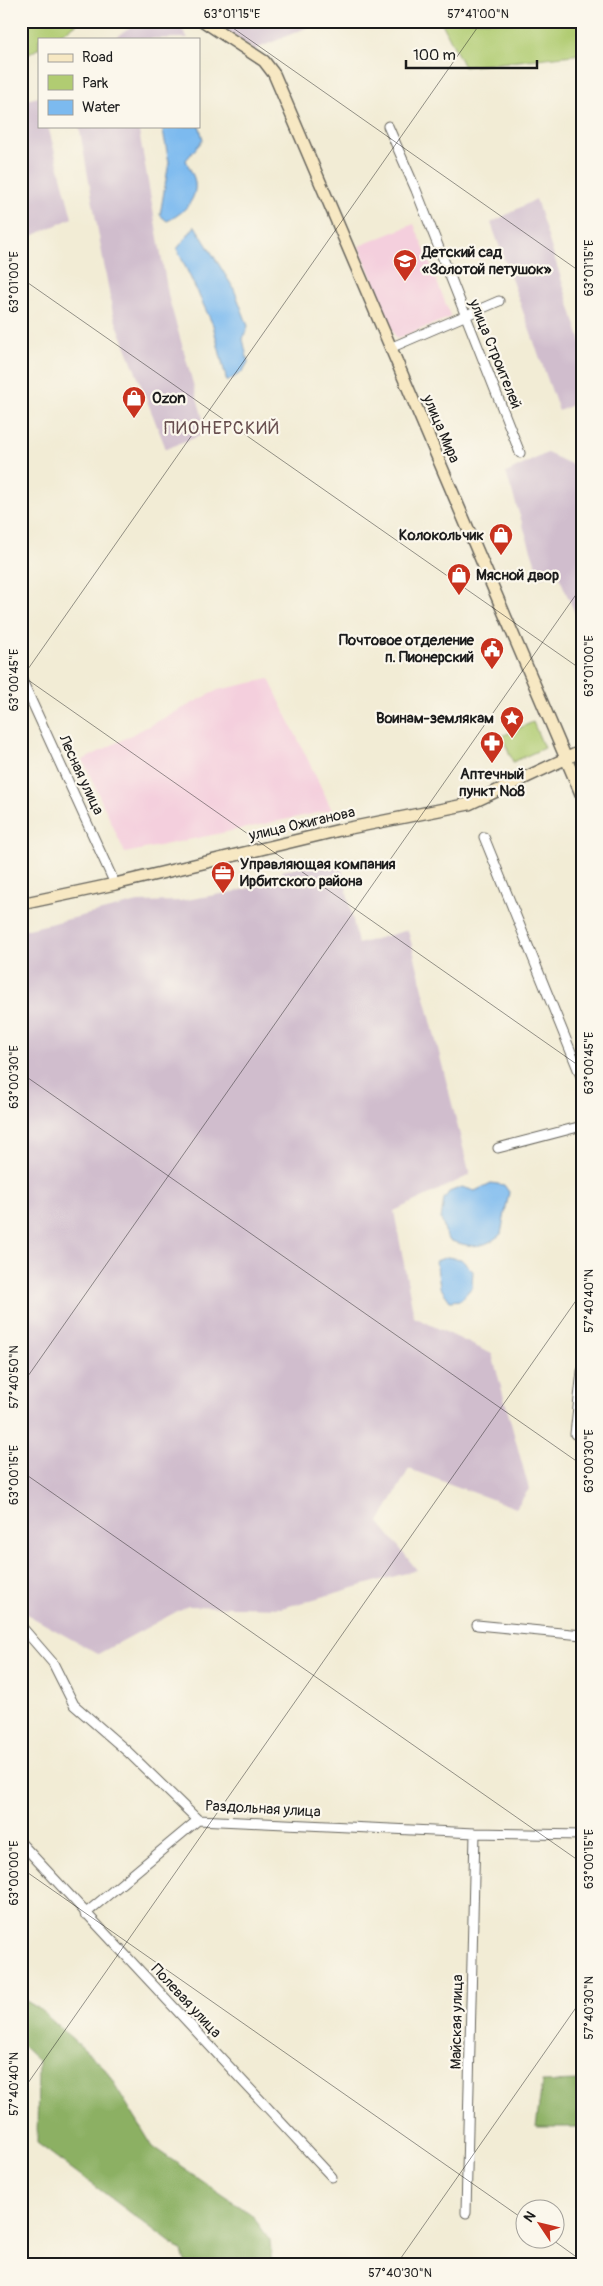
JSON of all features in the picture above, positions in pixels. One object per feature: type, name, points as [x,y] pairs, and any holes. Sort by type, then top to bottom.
[{"type":"street","name":"улица Мира","points":[[203,21],[264,62],[274,74],[582,796]]},
{"type":"street","name":"улица Строителей","points":[[388,126],[416,190],[520,453]]},
{"type":"street","points":[[390,348],[498,301]]},
{"type":"street","name":"Лесная улица","points":[[21,678],[115,884]]},
{"type":"street","name":"улица Ожиганова","points":[[21,904],[115,884],[340,830],[470,804],[582,752]]},
{"type":"street","points":[[484,837],[582,1079]]},
{"type":"street","points":[[498,1148],[582,1126]]},
{"type":"street","points":[[575,1434],[582,1371]]},
{"type":"street","points":[[477,1625],[582,1635]]},
{"type":"street","name":"Раздольная улица","points":[[21,1626],[53,1664],[74,1705],[128,1752],[198,1820],[582,1836]]},
{"type":"street","points":[[86,1914],[198,1820]]},
{"type":"street","name":"Майская улица","points":[[466,2213],[475,1833]]},
{"type":"street","name":"Полевая улица","points":[[21,1843],[332,2177]]},
{"type":"shaded area","points":[[139,21],[176,21],[188,38],[114,38]]},
{"type":"shaded area","points":[[212,21],[322,21],[254,50]]},
{"type":"shaded area","points":[[38,97],[38,128],[49,128],[72,218],[21,241],[21,101]]},
{"type":"shaded area","points":[[79,128],[138,128],[169,299],[207,433],[166,449],[113,314]]},
{"type":"shaded area","points":[[536,199],[582,345],[582,400],[559,411],[491,223]]},
{"type":"shaded area","name":"Детский сад «Золотой петушок»","points":[[414,224],[451,317],[396,339],[359,246]]},
{"type":"shaded area","points":[[547,453],[582,469],[582,629],[557,572],[540,578],[506,473]]},
{"type":"shaded area","points":[[269,679],[332,810],[125,853],[83,760],[218,690]]},
{"type":"shaded area","points":[[340,859],[358,944],[408,930],[470,1175],[394,1211],[414,1317],[492,1354],[529,1489],[516,1508],[409,1469],[379,1522],[417,1570],[282,1608],[187,1606],[98,1654],[21,1611],[21,931],[138,902],[180,901],[233,892],[283,880],[282,871]]},
{"type":"green space","points":[[21,21],[81,21],[56,38],[38,38],[38,49],[21,59]]},
{"type":"green space","points":[[441,21],[582,21],[582,54],[464,67]]},
{"type":"green space","points":[[533,722],[544,748],[513,762],[502,736]]},
{"type":"green space","points":[[21,1998],[38,2008],[104,2067],[153,2147],[251,2214],[270,2240],[272,2265],[186,2265],[182,2251],[37,2143],[38,2060],[21,2044]]},
{"type":"green space","points":[[582,2081],[582,2127],[536,2127],[542,2082]]},
{"type":"water","points":[[162,128],[200,128],[203,140],[186,160],[194,178],[195,192],[184,210],[167,221],[160,215],[169,162]]},
{"type":"water","points":[[195,226],[234,289],[248,326],[243,339],[248,362],[243,371],[227,382],[213,325],[177,249]]},
{"type":"water","points":[[491,1183],[504,1185],[509,1192],[501,1234],[488,1243],[476,1246],[448,1240],[441,1219],[444,1199],[449,1192],[462,1187],[475,1191]]},
{"type":"water","points":[[447,1257],[461,1259],[473,1271],[472,1287],[461,1300],[450,1301],[440,1287],[436,1261]]},
{"type":"place","name":"Детский сад «Золотой петушок»","points":[[405,282]]},
{"type":"place","name":"Ozon","points":[[134,419]]},
{"type":"place","name":"Колокольчик","points":[[501,556]]},
{"type":"place","name":"Мясной двор","points":[[459,596]]},
{"type":"place","name":"Почтовое отделение п. Пионерский","points":[[492,670]]},
{"type":"place","name":"Воинам-землякам","points":[[512,739]]},
{"type":"place","name":"Аптечный пункт №8","points":[[492,764]]},
{"type":"place","name":"Управляющая компания Ирбитского района","points":[[223,894]]},
{"type":"district","name":"ПИОНЕРСКИЙ","points":[[222,428]]}]
